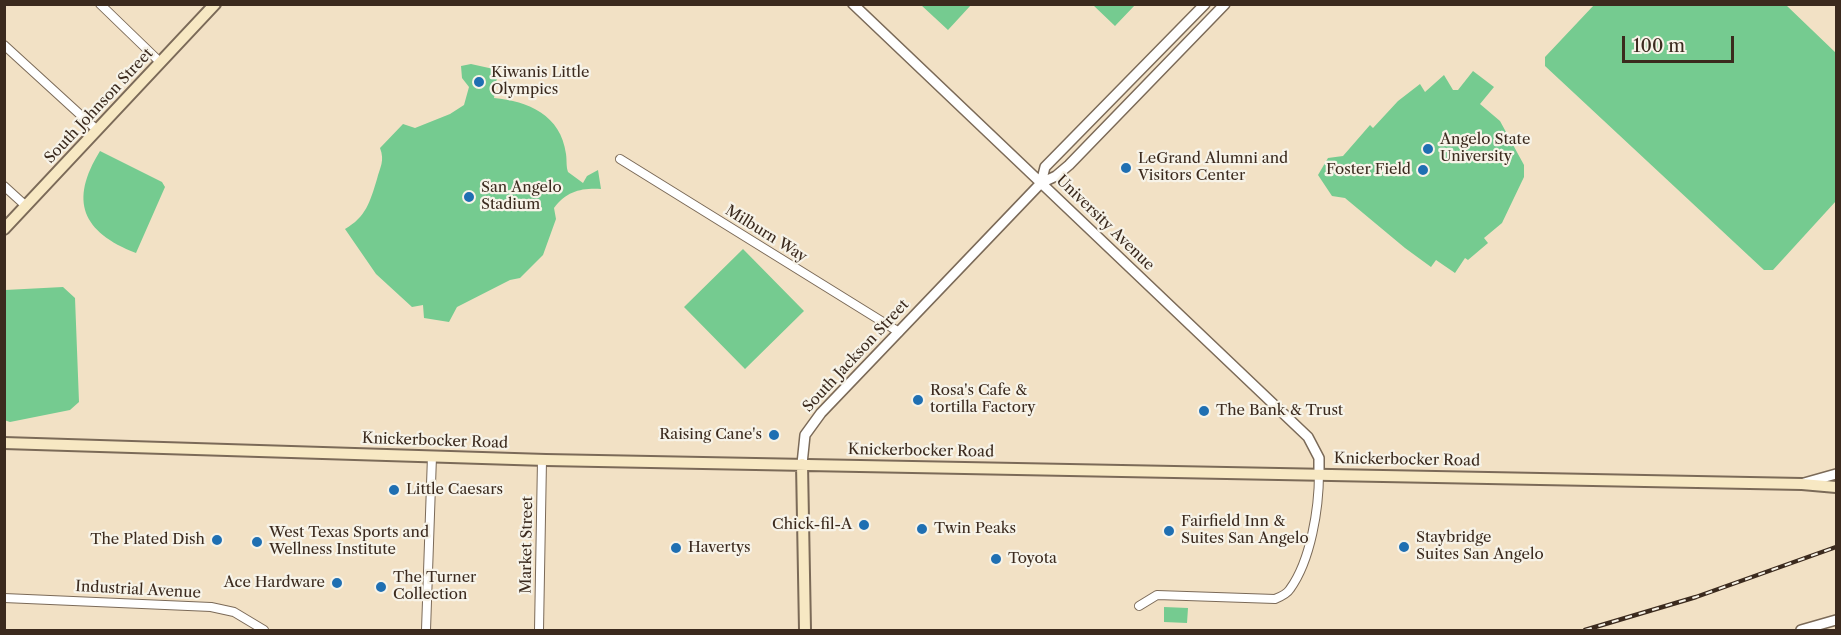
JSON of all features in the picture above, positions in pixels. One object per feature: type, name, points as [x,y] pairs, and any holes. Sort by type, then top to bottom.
[{"type":"main road","name":"South Johnson Street","points":[[4,229],[215,4]]},
{"type":"main road","name":"Knickerbocker Road","points":[[4,443],[542,460],[1319,473],[1802,484],[1836,487]]},
{"type":"main road","name":"South Jackson Street","points":[[802,464],[804,630]]},
{"type":"street","points":[[100,4],[160,62]]},
{"type":"street","name":"University Avenue","points":[[853,4],[1308,437],[1319,458],[1319,473]]},
{"type":"street","name":"South Jackson Street","points":[[1041,183],[1045,167],[1205,4]]},
{"type":"street","name":"South Jackson Street","points":[[802,464],[805,435],[821,413],[1041,183],[1056,177],[1069,165],[1225,4]]},
{"type":"street","points":[[4,45],[97,130]]},
{"type":"street","name":"Milburn Way","points":[[620,159],[899,332]]},
{"type":"street","points":[[4,186],[26,206]]},
{"type":"street","points":[[426,630],[432,456]]},
{"type":"street","name":"Market Street","points":[[539,630],[542,460]]},
{"type":"street","points":[[1139,606],[1157,595],[1275,599],[1289,592],[1301,569],[1319,505],[1319,473]]},
{"type":"street","points":[[1802,484],[1836,474]]},
{"type":"street","name":"Industrial Avenue","points":[[4,598],[211,607],[234,612],[264,630]]},
{"type":"street","points":[[1801,630],[1836,620]]},
{"type":"green space","points":[[921,5],[971,5],[948,30]]},
{"type":"green space","points":[[1093,5],[1135,5],[1115,26]]},
{"type":"green space","points":[[1594,5],[1786,5],[1836,53],[1836,201],[1773,270],[1764,270],[1545,66],[1545,57]]},
{"type":"green space","name":"San Angelo Stadium","points":[[471,64],[498,70],[494,98],[530,107],[541,112],[550,120],[563,141],[568,172],[583,183],[587,176],[598,170],[601,189],[581,190],[569,194],[559,202],[554,208],[556,219],[543,255],[520,278],[510,280],[457,307],[449,322],[424,318],[423,305],[412,307],[376,274],[345,229],[363,214],[369,202],[382,164],[380,148],[403,124],[415,128],[450,114],[464,105],[469,87],[462,78],[461,66]]},
{"type":"green space","name":"Foster Field","points":[[1473,71],[1494,87],[1480,104],[1500,121],[1524,165],[1524,177],[1502,223],[1484,238],[1488,243],[1468,260],[1465,258],[1455,273],[1436,260],[1431,267],[1345,198],[1332,196],[1318,175],[1328,158],[1343,156],[1370,125],[1373,128],[1398,101],[1420,84],[1425,92],[1444,75],[1453,90],[1458,90]]},
{"type":"green space","points":[[100,151],[162,182],[165,187],[136,253],[103,235],[86,213],[85,185],[90,169]]},
{"type":"green space","points":[[743,249],[804,311],[745,369],[684,307]]},
{"type":"green space","points":[[63,287],[75,298],[79,402],[70,410],[10,422],[4,420],[5,290]]},
{"type":"green space","points":[[1164,607],[1188,608],[1187,623],[1164,622]]},
{"type":"railway","points":[[1585,630],[1696,597],[1836,547]]},
{"type":"place","name":"Kiwanis Little Olympics","points":[[479,82]]},
{"type":"place","name":"Angelo State University","points":[[1428,149]]},
{"type":"place","name":"LeGrand Alumni and Visitors Center","points":[[1126,168]]},
{"type":"place","name":"Foster Field","points":[[1423,170]]},
{"type":"place","name":"San Angelo Stadium","points":[[469,197]]},
{"type":"place","name":"Rosa's Cafe & tortilla Factory","points":[[918,400]]},
{"type":"place","name":"The Bank & Trust","points":[[1204,411]]},
{"type":"place","name":"Raising Cane's","points":[[774,435]]},
{"type":"place","name":"Little Caesars","points":[[394,490]]},
{"type":"place","name":"Chick-fil-A","points":[[864,525]]},
{"type":"place","name":"Twin Peaks","points":[[922,529]]},
{"type":"place","name":"Fairfield Inn & Suites San Angelo","points":[[1169,531]]},
{"type":"place","name":"The Plated Dish","points":[[217,540]]},
{"type":"place","name":"West Texas Sports and Wellness Institute","points":[[257,542]]},
{"type":"place","name":"Staybridge Suites San Angelo","points":[[1404,547]]},
{"type":"place","name":"Havertys","points":[[676,548]]},
{"type":"place","name":"Toyota","points":[[996,559]]},
{"type":"place","name":"Ace Hardware","points":[[337,583]]},
{"type":"place","name":"The Turner Collection","points":[[381,587]]}]
